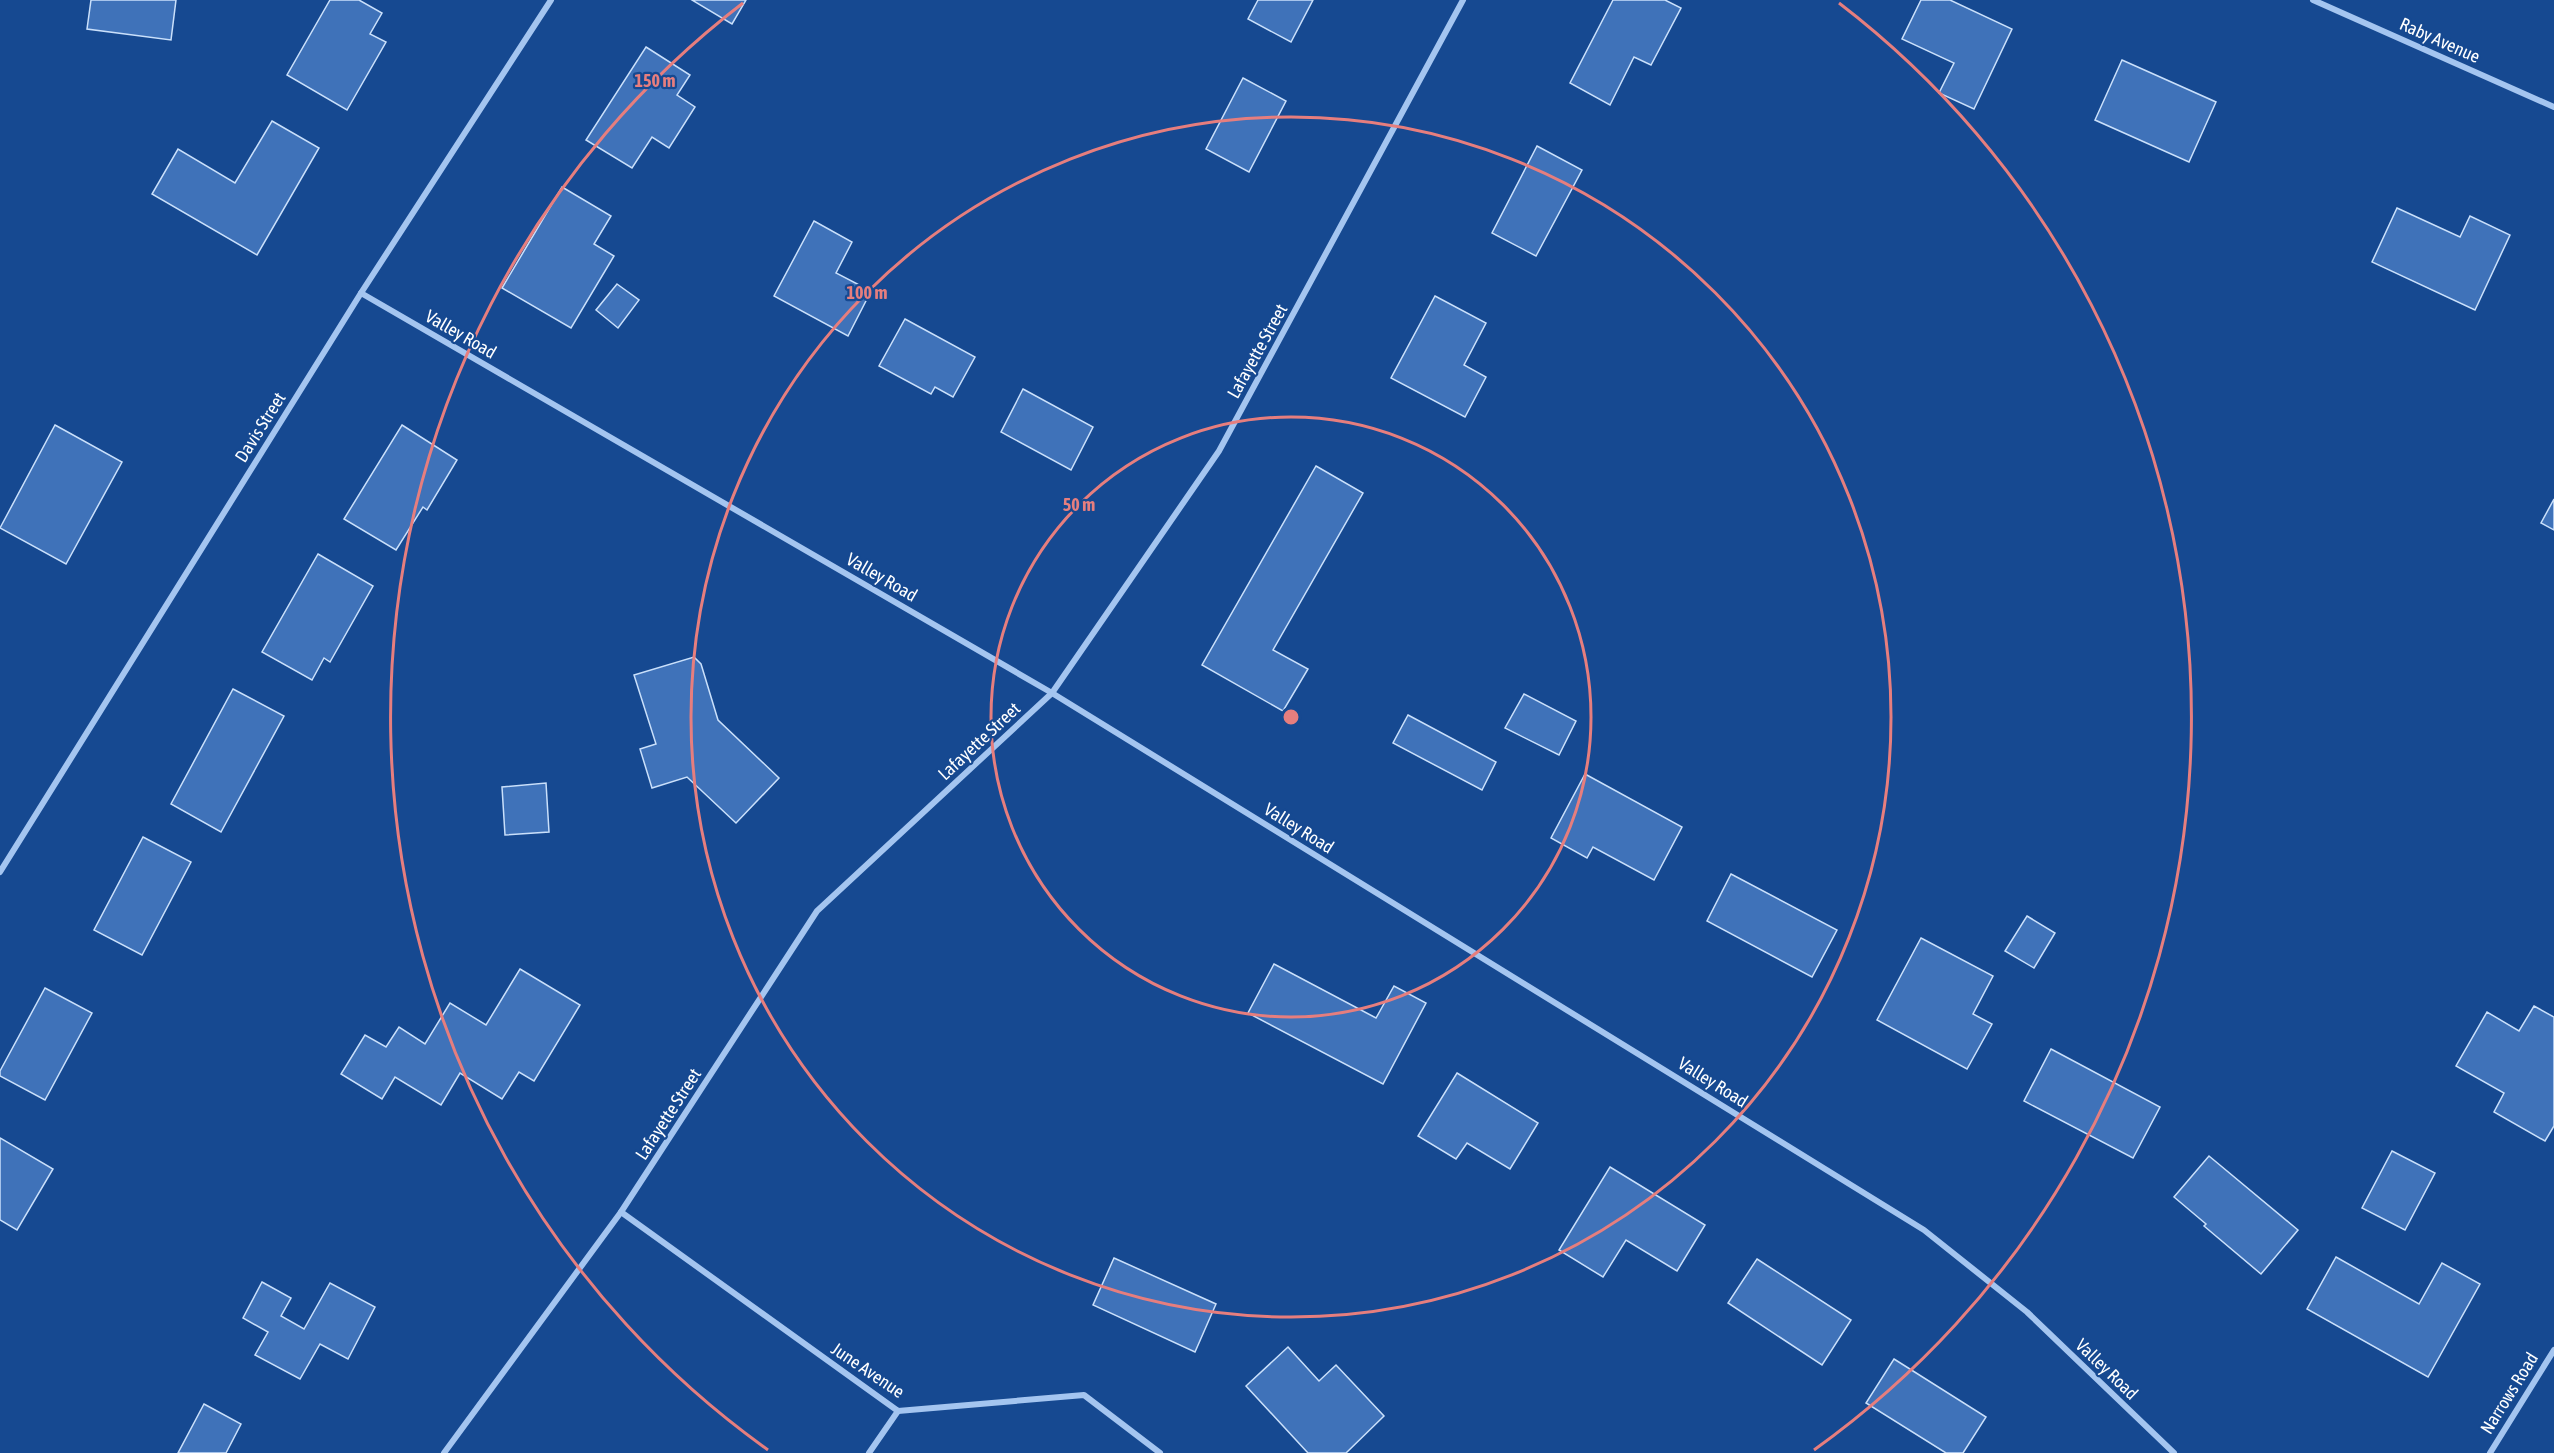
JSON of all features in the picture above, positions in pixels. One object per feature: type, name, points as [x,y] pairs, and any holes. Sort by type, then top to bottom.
[{"type":"street","name":"Davis Street","points":[[0,872],[361,293],[550,0]]},
{"type":"street","name":"Lafayette Street","points":[[444,1453],[621,1212],[817,911],[1052,693],[1219,451],[1463,0]]},
{"type":"street","name":"Raby Avenue","points":[[2313,0],[2554,106]]},
{"type":"street","name":"Valley Road","points":[[361,293],[1052,693],[1924,1230],[2027,1312],[2174,1453]]},
{"type":"street","name":"June Avenue","points":[[621,1212],[898,1412],[1084,1395],[1160,1453]]},
{"type":"street","name":"Narrows Road","points":[[2490,1453],[2554,1350]]},
{"type":"street","points":[[869,1453],[898,1412]]},
{"type":"building","points":[[91,0],[176,0],[171,40],[87,29]]},
{"type":"building","points":[[330,0],[359,0],[382,13],[370,34],[386,42],[347,110],[287,75]]},
{"type":"building","points":[[692,0],[746,0],[732,24]]},
{"type":"building","points":[[1258,0],[1313,0],[1291,42],[1248,19]]},
{"type":"building","points":[[1613,0],[1665,0],[1681,8],[1651,65],[1634,57],[1610,105],[1570,83]]},
{"type":"building","points":[[1921,0],[1950,0],[2012,29],[1974,109],[1939,93],[1954,63],[1902,39]]},
{"type":"building","points":[[646,47],[690,75],[677,95],[695,107],[669,148],[652,137],[632,168],[586,140]]},
{"type":"building","points":[[2122,60],[2216,102],[2189,162],[2095,120]]},
{"type":"building","points":[[1243,78],[1286,101],[1249,172],[1206,149]]},
{"type":"building","points":[[272,121],[319,148],[257,255],[152,194],[178,149],[235,183]]},
{"type":"building","points":[[1537,146],[1582,170],[1536,256],[1492,233]]},
{"type":"building","points":[[562,187],[611,216],[594,244],[614,256],[571,328],[502,288]]},
{"type":"building","points":[[2397,208],[2460,237],[2470,216],[2510,235],[2475,310],[2372,262]]},
{"type":"building","points":[[814,221],[852,242],[836,273],[871,291],[848,336],[774,296]]},
{"type":"building","points":[[617,284],[639,300],[618,328],[596,310]]},
{"type":"building","points":[[1435,296],[1486,323],[1464,365],[1486,377],[1465,417],[1391,378]]},
{"type":"building","points":[[905,319],[975,357],[953,397],[935,387],[931,394],[879,366]]},
{"type":"building","points":[[1023,389],[1093,427],[1071,470],[1001,432]]},
{"type":"building","points":[[55,425],[122,462],[66,564],[0,528]]},
{"type":"building","points":[[402,425],[457,460],[427,510],[423,507],[396,550],[344,519]]},
{"type":"building","points":[[1316,466],[1363,493],[1273,650],[1308,669],[1283,711],[1202,665]]},
{"type":"building","points":[[2554,499],[2554,530],[2541,523]]},
{"type":"building","points":[[318,554],[373,586],[330,662],[324,658],[312,680],[262,652]]},
{"type":"building","points":[[694,657],[701,664],[718,720],[779,778],[736,823],[687,777],[652,788],[640,749],[656,744],[634,675]]},
{"type":"building","points":[[233,689],[284,716],[221,832],[171,804]]},
{"type":"building","points":[[1524,694],[1576,721],[1559,755],[1505,728]]},
{"type":"building","points":[[1408,715],[1496,762],[1482,790],[1393,743]]},
{"type":"building","points":[[1585,774],[1682,827],[1654,880],[1593,847],[1587,858],[1551,838]]},
{"type":"building","points":[[546,783],[549,832],[505,835],[502,787]]},
{"type":"building","points":[[143,837],[191,862],[142,955],[94,930]]},
{"type":"building","points":[[1731,874],[1837,930],[1812,977],[1707,921]]},
{"type":"building","points":[[2027,916],[2055,933],[2034,968],[2005,951]]},
{"type":"building","points":[[1921,938],[1993,976],[1973,1014],[1992,1024],[1967,1069],[1877,1020]]},
{"type":"building","points":[[1274,964],[1376,1018],[1394,986],[1426,1003],[1383,1084],[1248,1013]]},
{"type":"building","points":[[520,969],[580,1005],[534,1081],[519,1072],[502,1099],[460,1073],[441,1105],[395,1077],[382,1099],[341,1074],[365,1035],[386,1047],[399,1027],[425,1044],[450,1003],[486,1025]]},
{"type":"building","points":[[45,988],[92,1013],[45,1100],[0,1076],[0,1071]]},
{"type":"building","points":[[2534,1006],[2554,1017],[2554,1126],[2545,1141],[2494,1112],[2504,1093],[2456,1066],[2487,1012],[2519,1031]]},
{"type":"building","points":[[2051,1049],[2160,1107],[2133,1158],[2024,1101]]},
{"type":"building","points":[[1457,1073],[1538,1123],[1510,1169],[1467,1143],[1456,1159],[1418,1136]]},
{"type":"building","points":[[0,1138],[53,1169],[17,1230],[0,1220]]},
{"type":"building","points":[[2392,1151],[2435,1173],[2405,1230],[2362,1208]]},
{"type":"building","points":[[2209,1156],[2298,1230],[2261,1274],[2204,1226],[2206,1224],[2174,1197]]},
{"type":"building","points":[[1610,1167],[1705,1225],[1677,1271],[1626,1240],[1603,1277],[1559,1250]]},
{"type":"building","points":[[2336,1257],[2419,1304],[2442,1263],[2480,1284],[2428,1377],[2307,1309]]},
{"type":"building","points":[[1114,1258],[1216,1304],[1195,1352],[1093,1305]]},
{"type":"building","points":[[1757,1259],[1851,1320],[1822,1365],[1728,1303]]},
{"type":"building","points":[[262,1282],[291,1298],[281,1316],[304,1329],[330,1283],[375,1307],[348,1359],[320,1344],[300,1379],[255,1355],[268,1332],[243,1318]]},
{"type":"building","points":[[1288,1347],[1319,1381],[1336,1365],[1384,1416],[1346,1453],[1308,1453],[1246,1386]]},
{"type":"building","points":[[1894,1359],[1986,1417],[1963,1453],[1946,1453],[1866,1403]]},
{"type":"building","points":[[204,1404],[241,1424],[226,1453],[178,1453]]}]
